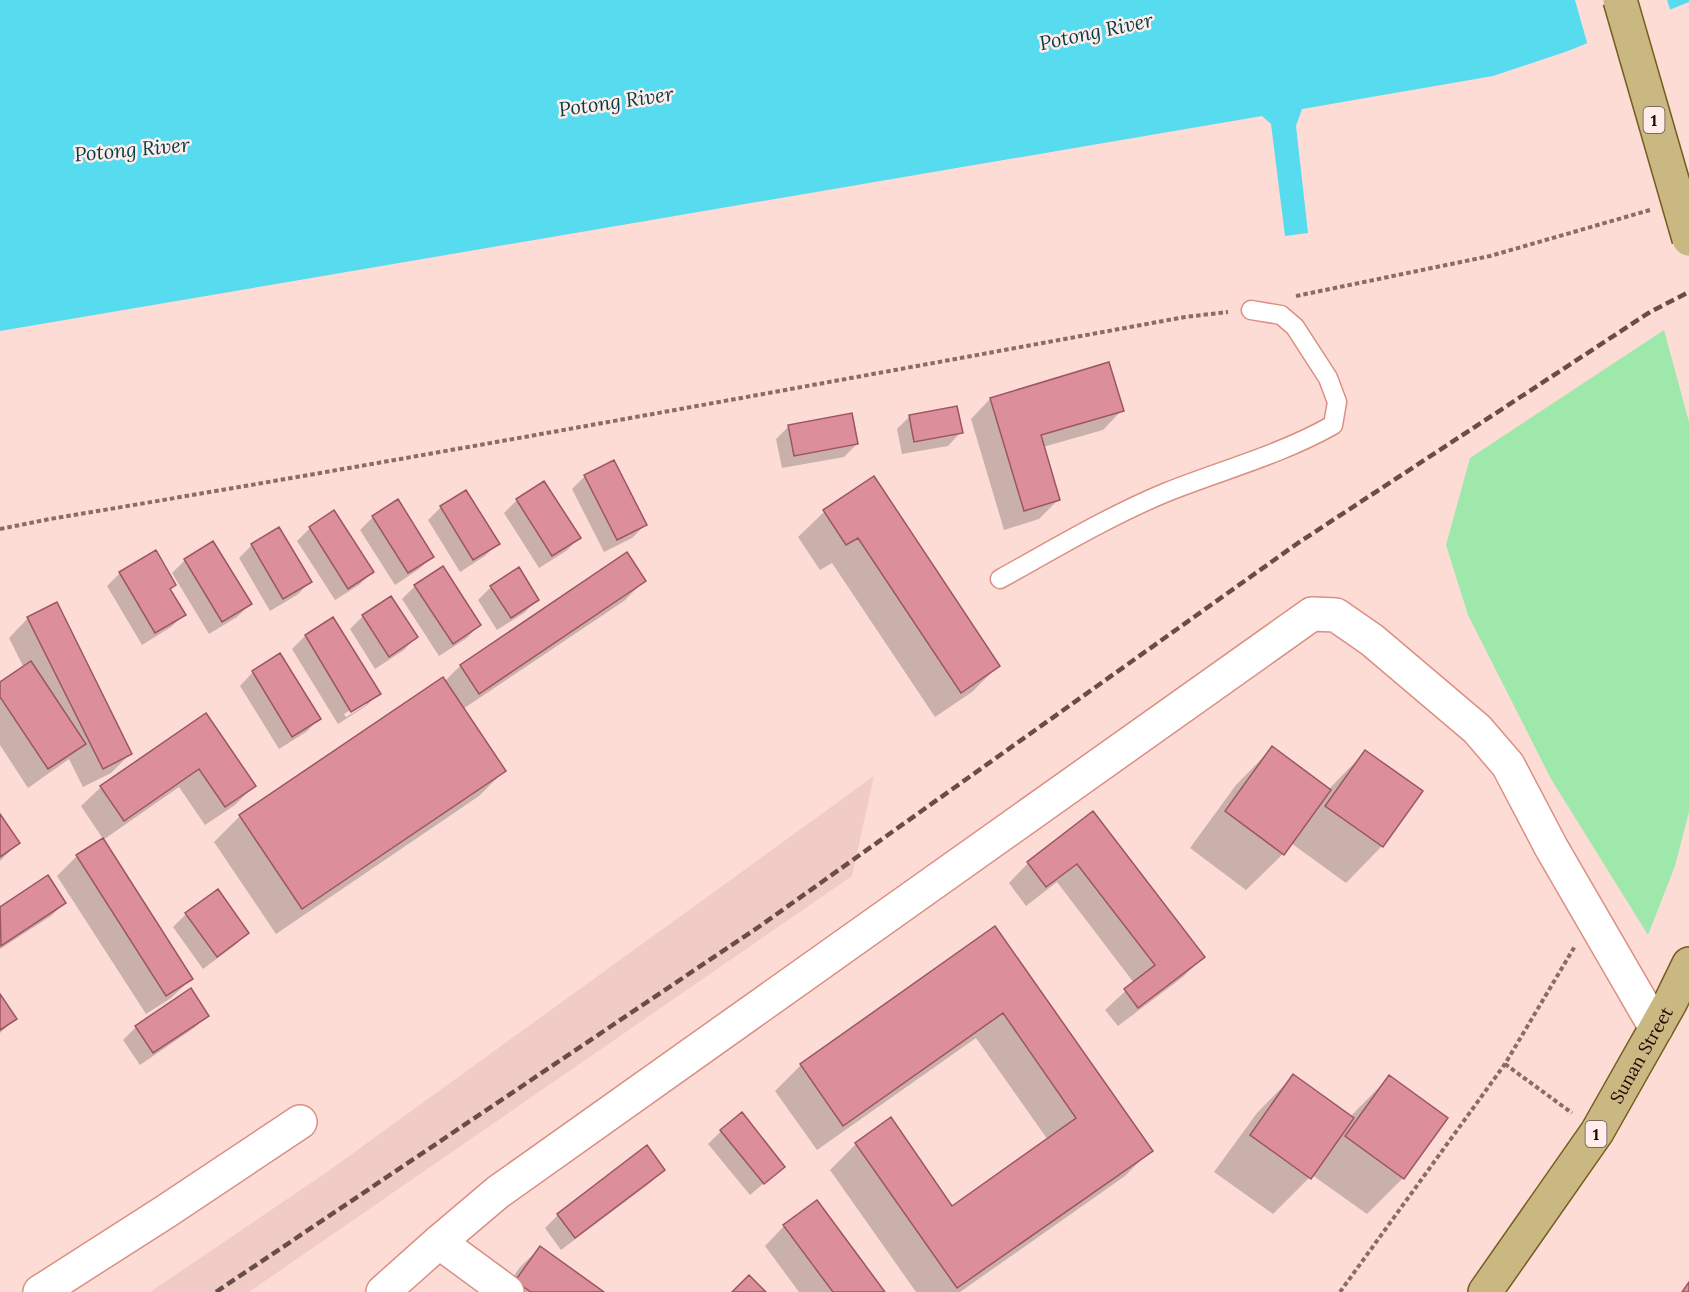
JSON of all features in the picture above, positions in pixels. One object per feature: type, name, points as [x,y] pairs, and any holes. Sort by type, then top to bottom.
[{"type":"main road","name":"1","points":[[1620,0],[1689,239]]},
{"type":"main road","name":"Sunan Street","points":[[1485,1292],[1597,1132],[1689,964]]},
{"type":"street","points":[[383,1292],[498,1192],[1312,614],[1336,615],[1372,640],[1478,729],[1508,765],[1551,847],[1656,1028]]},
{"type":"street","points":[[40,1292],[300,1122]]},
{"type":"street","points":[[439,1242],[507,1292]]},
{"type":"lane","points":[[1000,579],[1102,523],[1165,493],[1303,442],[1333,425],[1337,402],[1328,378],[1295,327],[1281,315],[1251,310]]},
{"type":"path","points":[[1296,296],[1490,256],[1656,209]]},
{"type":"path","points":[[0,529],[625,420],[1185,316],[1251,310]]},
{"type":"path","points":[[1340,1292],[1505,1064],[1592,917]]},
{"type":"path","points":[[1505,1064],[1597,1132]]},
{"type":"shaded area","points":[[874,776],[852,876],[249,1292],[150,1292],[327,1172]]},
{"type":"green space","points":[[1664,330],[1689,422],[1689,812],[1675,866],[1648,935],[1551,779],[1468,615],[1446,545],[1470,458]]},
{"type":"water","name":"Potong River","points":[[0,0],[1689,0],[1689,2],[1568,51],[1493,76],[1302,109],[1296,126],[1308,233],[1285,236],[1271,124],[1262,116],[0,331]]},
{"type":"pier","points":[[1575,0],[1667,0],[1671,12],[1588,46]]},
{"type":"building","points":[[1109,362],[1124,411],[1041,435],[1060,500],[1024,511],[990,398]]},
{"type":"building","points":[[957,406],[963,433],[914,442],[909,415]]},
{"type":"building","points":[[852,413],[858,444],[794,456],[788,425]]},
{"type":"building","points":[[614,460],[647,525],[617,540],[584,475]]},
{"type":"building","points":[[874,476],[1000,666],[961,693],[858,538],[846,545],[823,510]]},
{"type":"building","points":[[544,481],[581,538],[552,556],[516,499]]},
{"type":"building","points":[[466,490],[500,544],[473,560],[440,506]]},
{"type":"building","points":[[398,499],[434,557],[408,573],[372,516]]},
{"type":"building","points":[[334,510],[374,572],[348,589],[309,527]]},
{"type":"building","points":[[279,527],[312,582],[283,599],[251,544]]},
{"type":"building","points":[[213,541],[252,604],[222,622],[184,559]]},
{"type":"building","points":[[156,550],[176,585],[170,589],[186,615],[155,633],[119,572]]},
{"type":"building","points":[[627,552],[646,581],[479,694],[460,665]]},
{"type":"building","points":[[443,566],[481,625],[453,644],[414,585]]},
{"type":"building","points":[[519,567],[539,600],[511,618],[490,586]]},
{"type":"building","points":[[391,596],[418,637],[389,657],[362,615]]},
{"type":"building","points":[[57,602],[132,754],[103,769],[27,617]]},
{"type":"building","points":[[333,617],[381,694],[351,712],[305,635]]},
{"type":"building","points":[[280,653],[321,719],[292,737],[252,671]]},
{"type":"building","points":[[31,661],[86,744],[48,769],[0,697],[0,682]]},
{"type":"building","points":[[443,677],[506,771],[302,909],[239,815]]},
{"type":"building","points":[[206,713],[256,786],[225,807],[199,769],[124,821],[100,786]]},
{"type":"building","points":[[1272,746],[1331,790],[1284,855],[1225,811]]},
{"type":"building","points":[[1365,750],[1423,791],[1383,847],[1325,806]]},
{"type":"building","points":[[1093,811],[1205,957],[1138,1008],[1124,989],[1155,965],[1077,864],[1046,887],[1027,862]]},
{"type":"building","points":[[0,814],[20,843],[0,857]]},
{"type":"building","points":[[103,838],[193,979],[166,996],[76,855]]},
{"type":"building","points":[[48,875],[66,903],[1,946],[0,907]]},
{"type":"building","points":[[218,889],[249,933],[217,957],[185,913]]},
{"type":"building","points":[[995,926],[1153,1151],[957,1288],[855,1143],[891,1117],[952,1206],[1076,1118],[1003,1013],[843,1126],[800,1064]]},
{"type":"building","points":[[191,988],[209,1016],[153,1053],[135,1026]]},
{"type":"building","points":[[0,994],[17,1019],[0,1030]]},
{"type":"building","points":[[1293,1074],[1354,1118],[1311,1179],[1250,1135]]},
{"type":"building","points":[[1389,1075],[1448,1118],[1404,1179],[1345,1136]]},
{"type":"building","points":[[742,1112],[785,1167],[764,1184],[720,1130]]},
{"type":"building","points":[[647,1145],[665,1170],[575,1238],[557,1214]]},
{"type":"building","points":[[817,1200],[885,1292],[833,1292],[783,1225]]},
{"type":"building","points":[[540,1246],[604,1292],[531,1292],[515,1281]]},
{"type":"building","points":[[749,1275],[766,1292],[732,1292]]},
{"type":"building","points":[[1689,1282],[1689,1292],[1682,1292]]},
{"type":"railway","points":[[216,1292],[760,926],[1298,543],[1650,312],[1689,292]]}]
